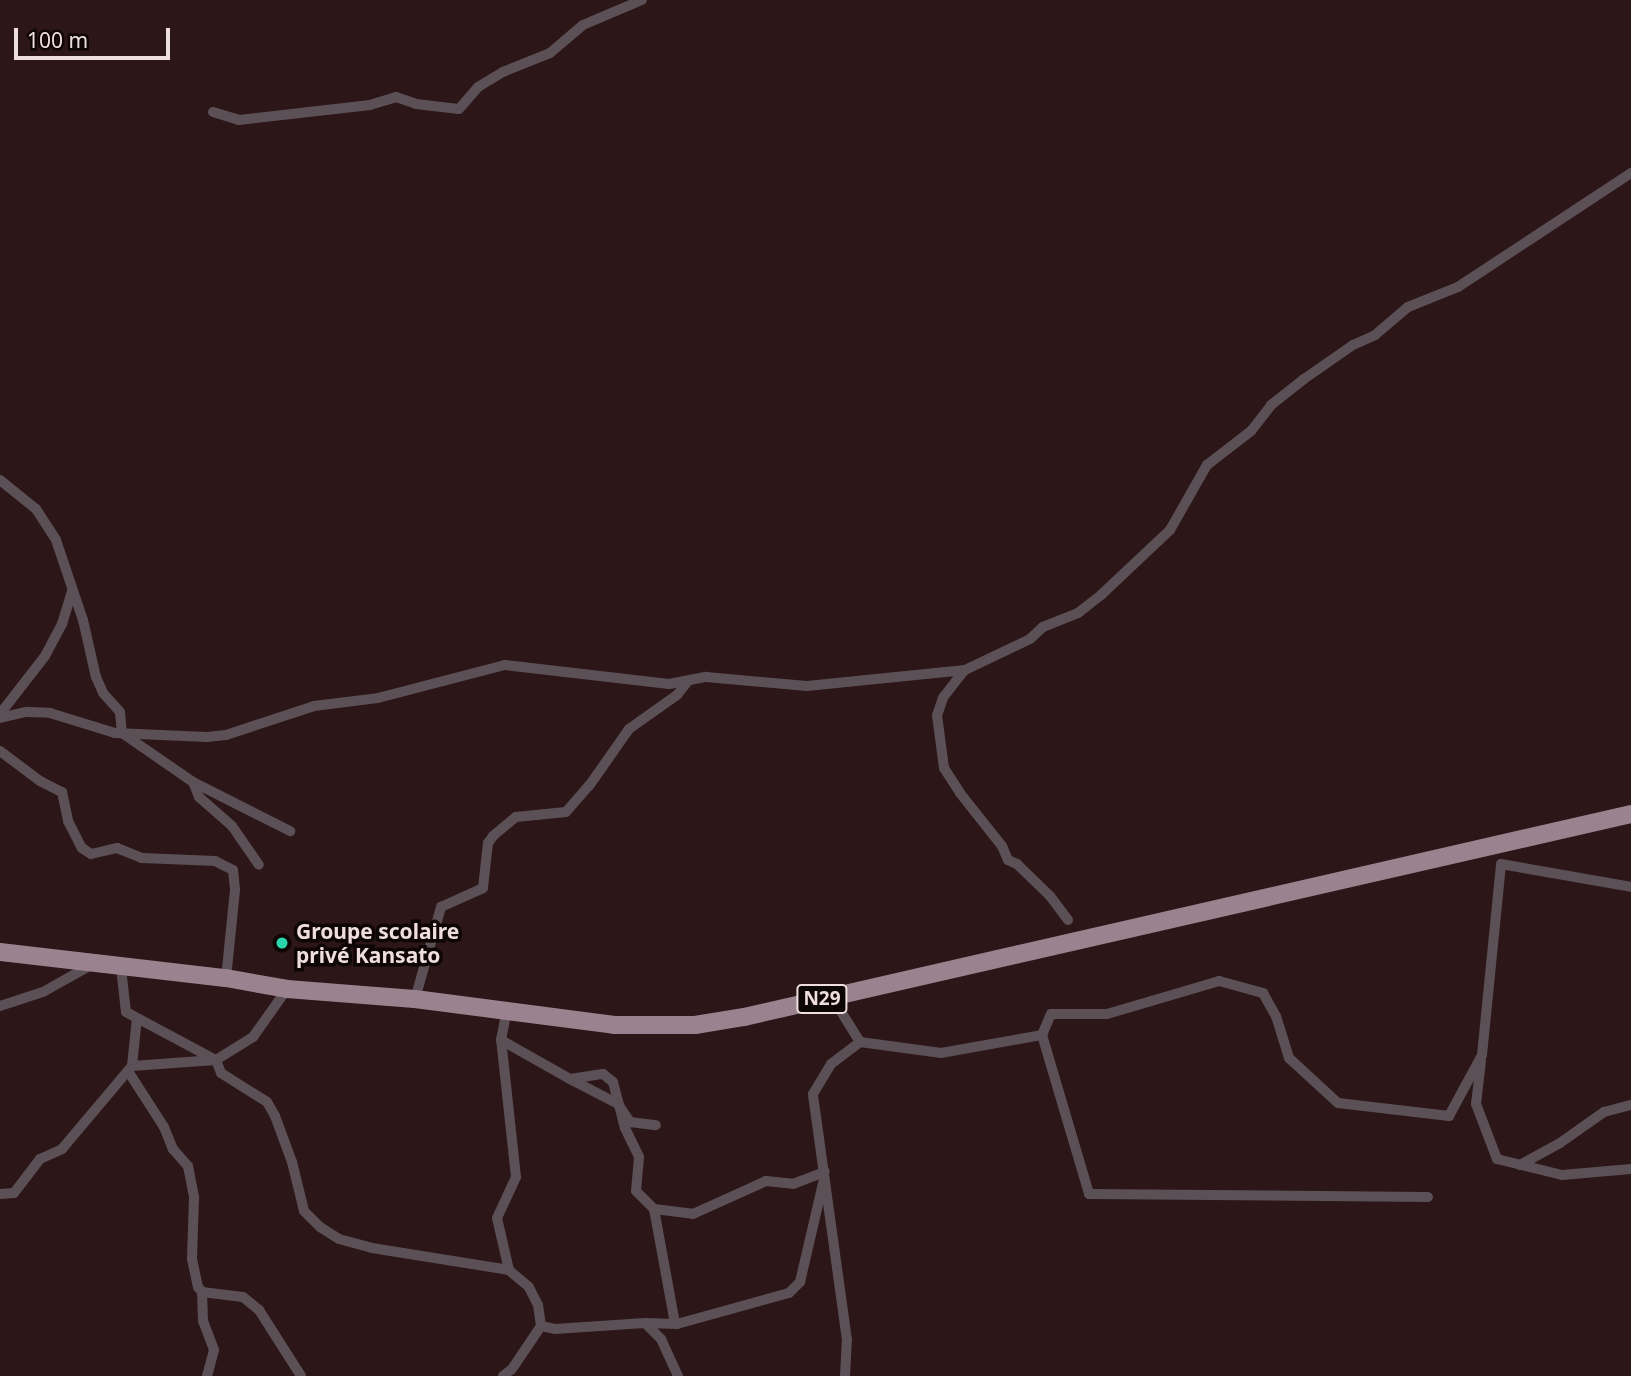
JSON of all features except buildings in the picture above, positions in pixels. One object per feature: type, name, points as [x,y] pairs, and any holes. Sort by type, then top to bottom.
[{"type":"main road","name":"N29","points":[[0,952],[226,978],[287,989],[507,1009],[614,1025],[695,1025],[832,997],[1631,814]]},
{"type":"street","points":[[213,112],[239,120],[370,106],[396,97],[416,104],[459,109],[478,88],[503,72],[550,53],[583,25],[642,0]]},
{"type":"street","points":[[0,716],[27,712],[50,713],[122,733],[226,735],[314,706],[378,698],[505,665],[669,684],[706,677],[807,686],[965,670],[1030,639],[1043,627],[1078,613],[1101,595],[1170,530],[1188,503],[1194,484],[1206,465],[1251,432],[1271,405],[1304,379],[1353,345],[1375,335],[1408,307],[1458,287],[1631,173]]},
{"type":"street","points":[[0,480],[36,509],[56,540],[96,677],[103,693],[120,712],[122,733],[193,782],[290,831]]},
{"type":"street","points":[[0,716],[46,656],[62,624],[72,590]]},
{"type":"street","points":[[965,670],[943,698],[937,715],[944,768],[1002,846],[1008,860],[1017,864],[1050,896],[1068,920]]},
{"type":"street","points":[[415,999],[441,907],[483,888],[488,843],[493,836],[516,817],[566,811],[589,786],[629,729],[677,695],[688,681]]},
{"type":"street","points":[[0,751],[40,781],[62,792],[68,821],[82,848],[91,854],[117,848],[142,858],[215,861],[233,870],[235,890],[226,978]]},
{"type":"street","points":[[193,782],[199,797],[232,826],[259,865]]},
{"type":"street","points":[[1482,849],[1501,864],[1631,887]]},
{"type":"street","points":[[1501,864],[1476,1104],[1497,1158],[1562,1175],[1631,1169]]},
{"type":"street","points":[[1611,882],[1631,897]]},
{"type":"street","points":[[0,1006],[44,992],[96,963]]},
{"type":"street","points":[[121,968],[126,1012],[216,1060],[221,1073],[267,1102],[275,1116],[304,1211],[320,1227],[339,1239],[372,1248],[509,1270],[529,1287],[538,1306],[541,1326],[509,1374]]},
{"type":"street","points":[[1428,1197],[1089,1194],[1042,1035],[1051,1014],[1107,1014],[1219,981],[1263,993],[1276,1016],[1289,1058],[1338,1103],[1449,1116],[1482,1055]]},
{"type":"street","points":[[130,1068],[216,1060],[253,1037],[287,989]]},
{"type":"street","points":[[832,997],[860,1042]]},
{"type":"street","points":[[507,1009],[501,1040],[516,1177],[497,1218],[509,1270]]},
{"type":"street","points":[[0,1194],[14,1194],[40,1159],[62,1149],[130,1068],[136,1018]]},
{"type":"street","points":[[845,1376],[847,1340],[813,1094],[831,1063],[860,1042],[942,1053],[1042,1035]]},
{"type":"street","points":[[501,1040],[618,1104],[630,1122],[656,1125]]},
{"type":"street","points":[[130,1068],[164,1127],[173,1149],[188,1166],[194,1198],[192,1259],[198,1287],[202,1292],[203,1321],[215,1350],[207,1376]]},
{"type":"street","points":[[570,1079],[603,1074],[613,1082],[625,1128],[639,1157],[636,1191],[654,1209],[675,1323]]},
{"type":"street","points":[[1520,1164],[1560,1143],[1604,1112],[1631,1105]]},
{"type":"street","points":[[654,1209],[693,1214],[766,1181],[793,1184],[825,1172]]},
{"type":"street","points":[[541,1326],[555,1329],[675,1323],[789,1293],[800,1282],[825,1172]]},
{"type":"street","points":[[202,1292],[243,1297],[259,1310],[301,1376]]},
{"type":"street","points":[[645,1323],[661,1339],[678,1376]]},
{"type":"place","name":"Groupe scolaire privé Kansato","points":[[282,943]]}]
